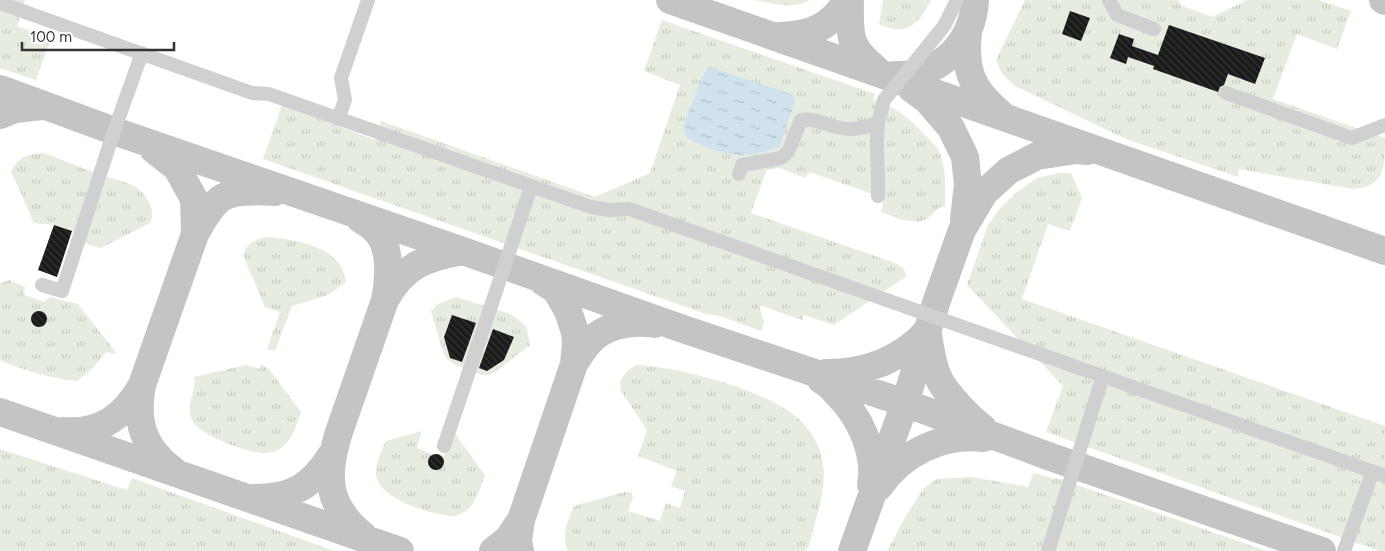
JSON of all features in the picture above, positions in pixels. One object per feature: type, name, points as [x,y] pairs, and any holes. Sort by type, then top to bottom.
[{"type":"lane","points":[[338,119],[345,100],[341,78],[368,0]]},
{"type":"lane","points":[[878,196],[879,179],[876,154],[878,123],[884,100],[944,26],[957,0]]},
{"type":"lane","points":[[1109,0],[1117,15],[1154,29]]},
{"type":"lane","points":[[3,3],[252,93],[268,94],[591,208],[609,210],[629,209],[1379,473],[1344,551]]},
{"type":"lane","points":[[42,285],[62,291],[142,53]]},
{"type":"lane","points":[[1226,93],[1352,138],[1385,126]]},
{"type":"lane","points":[[739,174],[742,165],[781,158],[788,152],[800,120],[822,121],[836,127],[850,129],[868,127],[878,123]]},
{"type":"lane","points":[[444,446],[531,187]]},
{"type":"lane","points":[[1048,551],[1103,376]]},
{"type":"green space","points":[[0,0],[25,0],[17,26],[51,38],[36,80],[0,68]]},
{"type":"green space","points":[[755,0],[810,0],[797,5],[790,5]]},
{"type":"green space","points":[[883,0],[931,0],[917,21],[905,29],[897,29],[879,24]]},
{"type":"green space","points":[[1025,0],[1056,0],[1060,2],[1061,0],[1178,0],[1182,6],[1213,17],[1247,0],[1319,0],[1351,11],[1337,49],[1297,34],[1273,99],[1385,138],[1381,174],[1372,184],[1353,189],[1239,169],[1238,177],[1126,139],[1015,86],[1002,74],[996,60]]},
{"type":"green space","points":[[662,20],[875,94],[873,100],[903,115],[927,137],[938,149],[943,163],[945,207],[940,207],[923,221],[904,220],[881,212],[884,198],[810,172],[805,178],[780,168],[767,169],[751,213],[895,263],[903,268],[907,276],[834,325],[804,315],[802,320],[759,305],[764,322],[761,331],[720,316],[706,314],[263,159],[282,105],[375,140],[381,121],[595,197],[650,173],[680,85],[644,71]]},
{"type":"green space","points":[[44,153],[93,172],[74,232],[54,225],[34,223],[11,171],[17,162],[24,157]]},
{"type":"green space","points":[[1059,173],[1071,173],[1082,198],[1070,231],[1048,224],[1022,299],[1385,426],[1385,551],[1379,551],[1046,432],[1063,386],[967,285],[988,225],[1001,207],[1017,192],[1037,178]]},
{"type":"green space","points":[[107,177],[134,186],[143,193],[151,207],[152,218],[150,223],[101,248],[84,243]]},
{"type":"green space","points":[[264,237],[301,242],[328,253],[341,266],[346,282],[328,295],[292,306],[275,351],[267,349],[280,312],[265,307],[243,255],[251,243]]},
{"type":"green space","points":[[10,280],[25,287],[24,295],[44,302],[50,297],[78,304],[117,354],[106,352],[93,368],[77,381],[38,374],[0,360],[0,283]]},
{"type":"green space","points":[[456,297],[511,314],[526,326],[530,345],[495,372],[488,375],[481,375],[448,360],[444,355],[431,311],[438,304]]},
{"type":"green space","points":[[246,365],[260,369],[261,365],[268,368],[301,412],[294,432],[288,441],[274,452],[259,453],[227,443],[198,427],[193,422],[191,416],[190,405],[194,388],[194,377]]},
{"type":"green space","points":[[636,365],[653,366],[696,375],[742,389],[781,406],[805,425],[814,437],[820,450],[824,474],[820,505],[809,546],[805,551],[567,550],[565,532],[574,506],[624,492],[631,492],[633,497],[628,511],[660,521],[666,503],[680,508],[685,491],[671,486],[677,471],[638,456],[647,430],[621,391],[620,381],[627,371]]},
{"type":"green space","points":[[422,431],[417,448],[443,458],[453,431],[485,475],[474,502],[468,509],[455,516],[441,515],[407,504],[395,498],[379,484],[376,475],[377,466],[386,441]]},
{"type":"green space","points":[[0,449],[127,490],[132,478],[334,551],[0,551]]},
{"type":"green space","points":[[1034,473],[1057,478],[1267,551],[887,551],[908,512],[924,488],[937,479],[972,477],[1028,487]]},
{"type":"water","points":[[710,67],[791,94],[794,97],[795,101],[780,146],[760,153],[734,155],[699,145],[686,136],[684,127],[689,111],[705,71]]},
{"type":"building","points":[[1070,11],[1090,18],[1081,41],[1062,34]]},
{"type":"building","points":[[1169,25],[1265,58],[1255,84],[1228,74],[1224,85],[1220,87],[1218,92],[1153,69],[1154,66],[1128,57],[1126,64],[1110,58],[1119,34],[1134,39],[1132,46],[1158,55]]},
{"type":"building","points":[[54,225],[72,231],[57,277],[38,270]]},
{"type":"building","points":[[36,311],[42,311],[47,316],[45,325],[36,327],[31,322],[31,316]]},
{"type":"building","points":[[452,315],[476,323],[462,362],[450,358],[444,337]]},
{"type":"building","points":[[493,329],[514,337],[504,360],[487,371],[479,368]]},
{"type":"building","points":[[436,454],[444,462],[436,470],[428,462]]},
{"type":"taxiway","points":[[670,0],[1385,251]]},
{"type":"taxiway","points":[[780,36],[801,34],[819,28],[834,17],[847,0]]},
{"type":"taxiway","points":[[850,0],[850,29],[855,45],[864,58],[884,75],[915,73],[929,69],[952,53],[968,29],[973,15],[975,0]]},
{"type":"taxiway","points":[[968,32],[967,57],[972,78],[983,96],[1001,114]]},
{"type":"taxiway","points":[[0,89],[114,131],[683,329],[905,403],[1048,456],[1322,551]]},
{"type":"taxiway","points":[[912,89],[927,100],[951,128],[965,157],[968,185],[964,219]]},
{"type":"taxiway","points":[[0,115],[15,109],[42,106]]},
{"type":"taxiway","points":[[153,149],[177,168],[194,199],[195,234]]},
{"type":"taxiway","points":[[852,551],[905,403],[937,300],[962,230],[984,193],[1008,171],[1037,156],[1076,150],[1087,151]]},
{"type":"taxiway","points":[[173,470],[163,462],[148,443],[141,422],[140,398],[142,385],[195,234],[212,207],[225,196],[247,192],[275,192]]},
{"type":"taxiway","points":[[359,218],[373,228],[380,237],[387,254],[388,282],[385,300]]},
{"type":"taxiway","points":[[364,536],[351,525],[342,513],[332,489],[332,463],[339,432],[385,300],[392,288],[408,271],[417,265],[427,260],[463,251]]},
{"type":"taxiway","points":[[520,551],[518,541],[521,520],[574,364],[576,344],[575,332],[568,311],[556,290],[542,281]]},
{"type":"taxiway","points":[[574,364],[589,342],[608,329],[628,324],[655,324]]},
{"type":"taxiway","points":[[826,373],[855,370],[882,363],[906,349],[928,330]]},
{"type":"taxiway","points":[[928,334],[933,361],[941,383],[971,418],[983,428]]},
{"type":"taxiway","points":[[821,380],[844,402],[859,423],[869,447],[872,472],[871,485]]},
{"type":"taxiway","points":[[63,431],[88,430],[110,421],[127,406],[142,385]]},
{"type":"taxiway","points":[[0,412],[400,551]]},
{"type":"taxiway","points":[[879,487],[899,464],[925,448],[939,442],[954,439],[984,438]]},
{"type":"taxiway","points":[[254,498],[280,496],[300,488],[317,474],[332,454]]},
{"type":"taxiway","points":[[493,551],[508,539],[521,520]]}]
